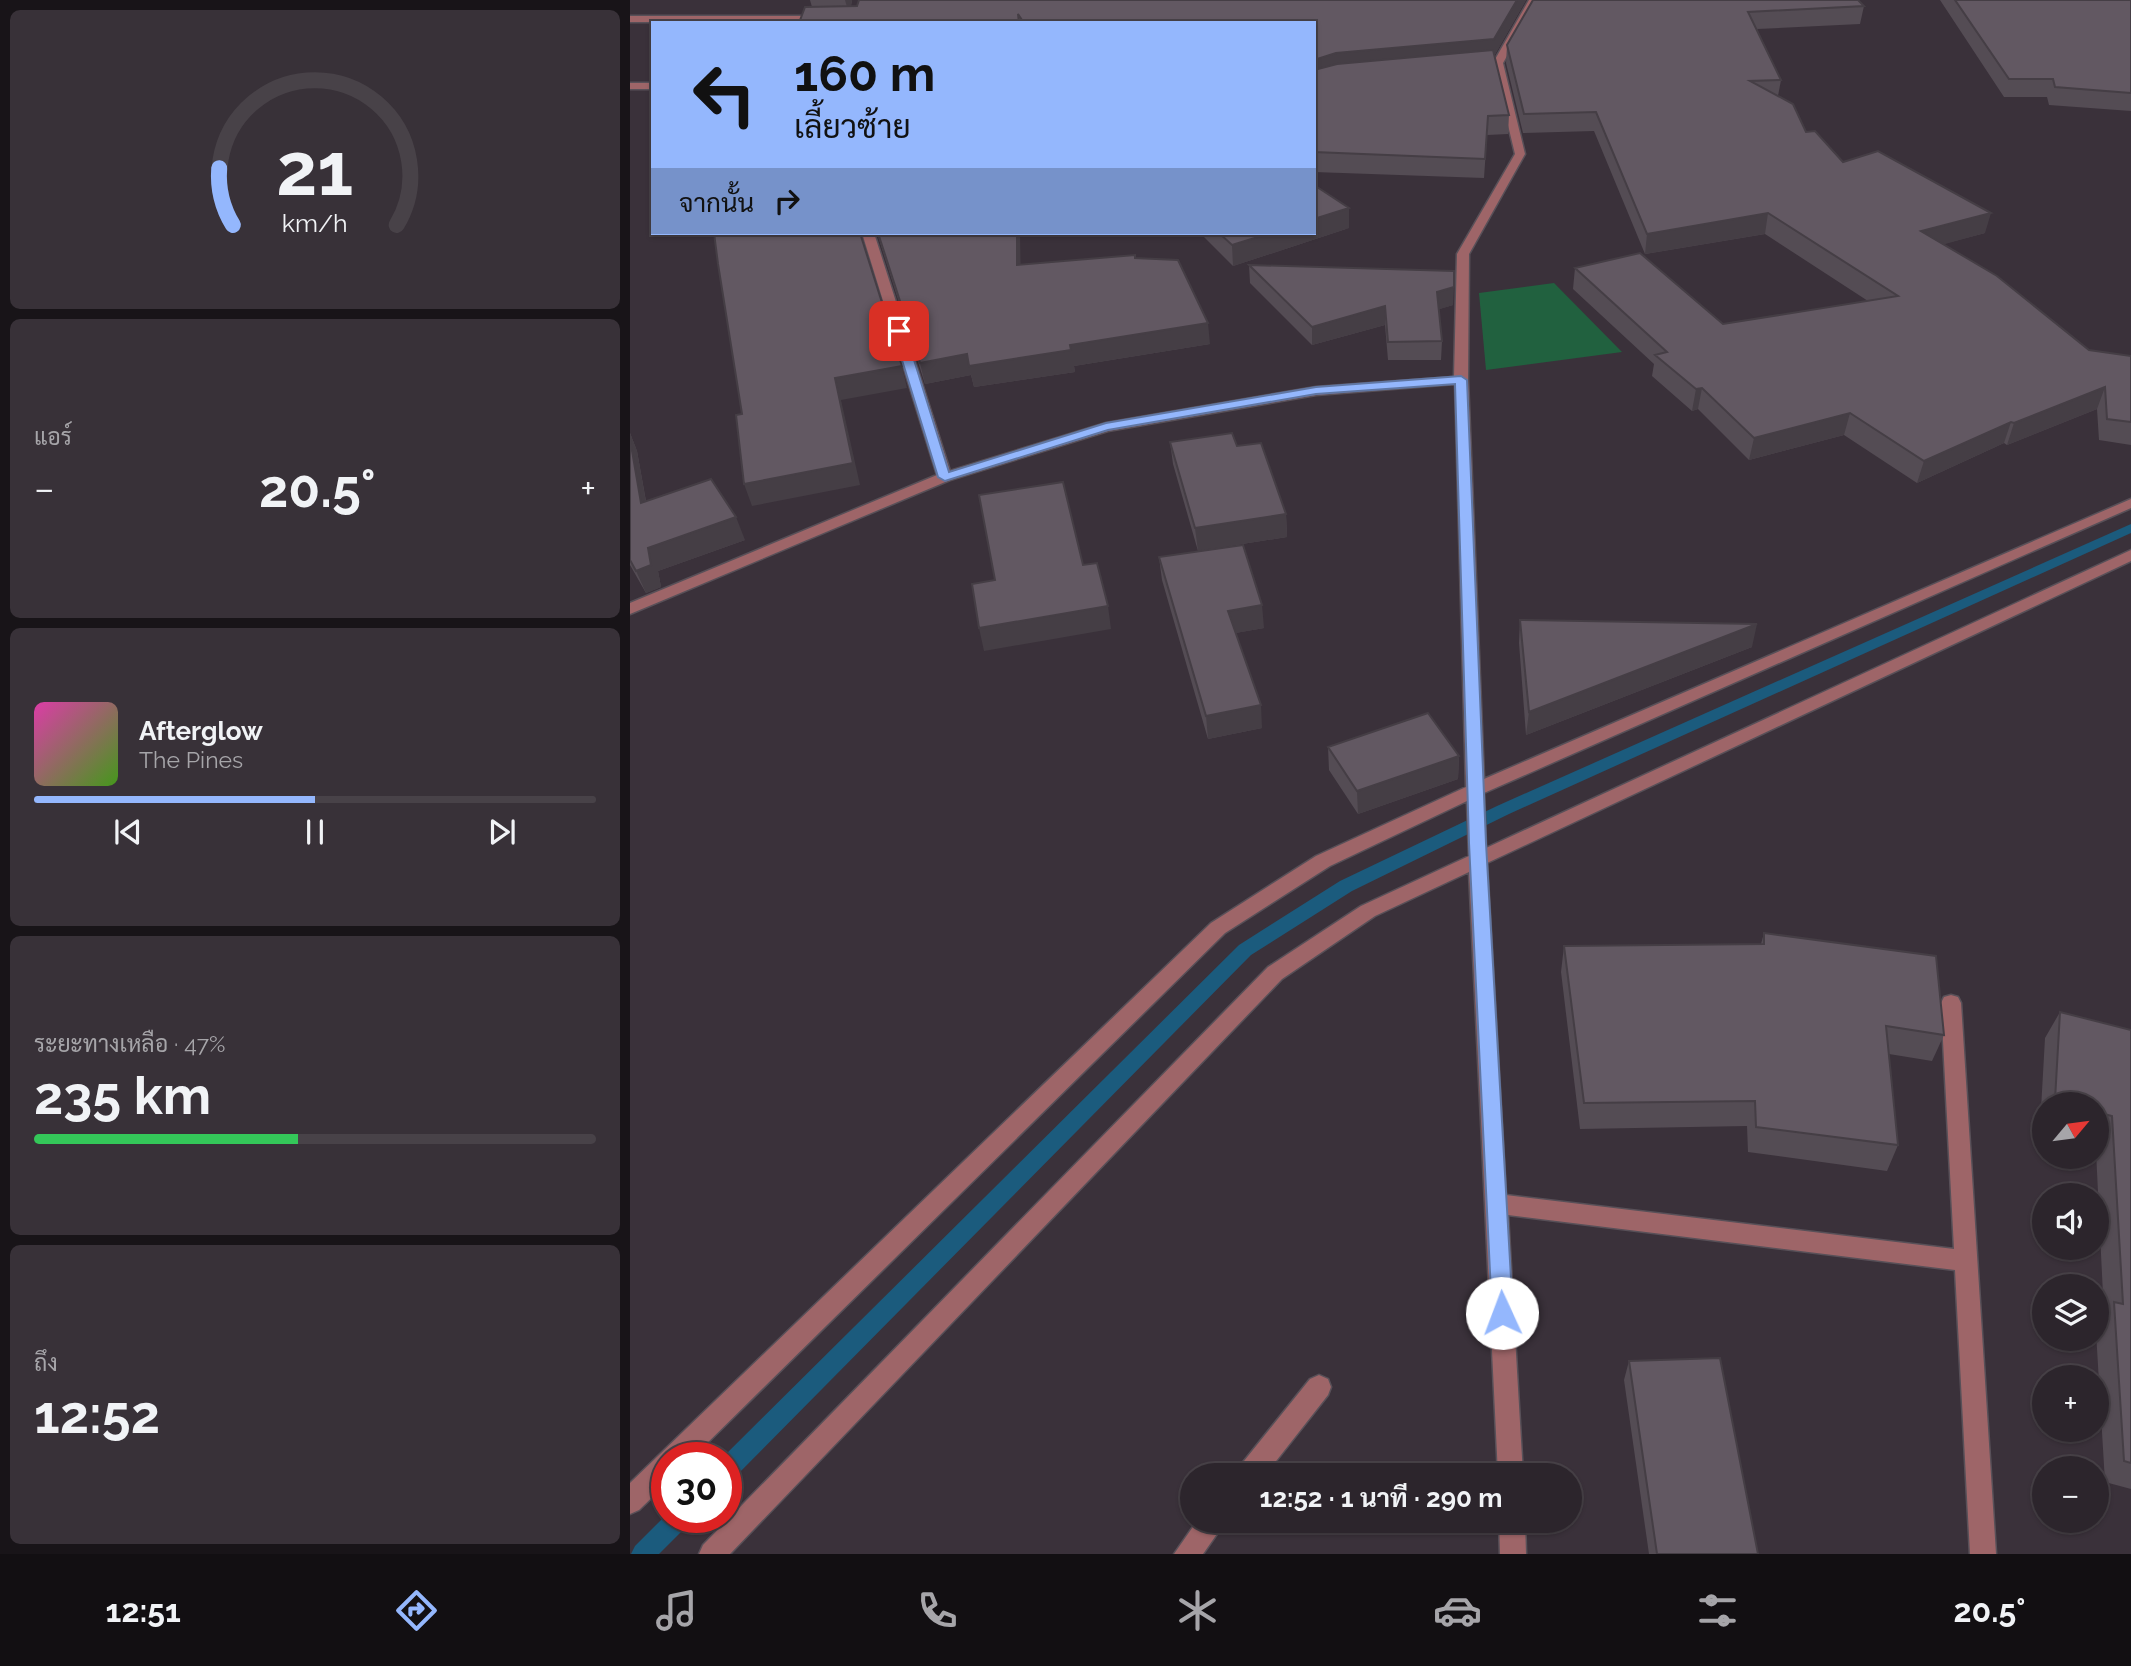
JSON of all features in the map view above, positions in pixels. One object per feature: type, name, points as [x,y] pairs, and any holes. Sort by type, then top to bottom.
[{"type":"street","points":[[1509,1463],[1476,800],[1461,380],[1463,254],[1520,154],[1498,63],[1534,0]]},
{"type":"street","points":[[630,19],[842,19]]},
{"type":"street","points":[[1484,64],[1498,63]]},
{"type":"street","points":[[630,86],[651,86]]},
{"type":"street","points":[[869,235],[945,477]]},
{"type":"street","points":[[630,609],[945,477],[1106,427],[1316,391],[1461,380]]},
{"type":"street","points":[[690,1442],[1218,928],[1323,861],[1476,800],[2131,503]]},
{"type":"street","points":[[712,1554],[1275,973],[1368,911],[1478,851],[2131,555]]},
{"type":"street","points":[[1951,1003],[1983,1554]]},
{"type":"street","points":[[1498,1204],[1965,1261]]},
{"type":"street","points":[[1259,1463],[1319,1387]]},
{"type":"street","points":[[630,1501],[651,1481]]},
{"type":"street","points":[[1187,1554],[1204,1533]]},
{"type":"street","points":[[1512,1533],[1513,1554]]},
{"type":"green space","points":[[1554,283],[1622,352],[1486,370],[1479,293]]},
{"type":"building","points":[[859,0],[1517,0],[1494,39],[1336,53],[1316,59],[1316,21],[1023,21],[1018,14],[1019,21],[800,21],[805,7],[857,6]]},
{"type":"building","points":[[1533,0],[1858,0],[1864,6],[1748,12],[1781,80],[1750,81],[1793,104],[1806,132],[1815,131],[1843,162],[1878,151],[1991,213],[1921,231],[1997,276],[2089,350],[2131,356],[2131,422],[2107,419],[2105,387],[2011,422],[1924,461],[1850,413],[1754,438],[1702,388],[1696,389],[1655,355],[1667,352],[1575,268],[1640,253],[1723,324],[1898,296],[1768,213],[1647,234],[1596,112],[1524,114],[1507,45]]},
{"type":"building","points":[[1955,0],[2131,0],[2131,93],[2055,87],[2053,79],[2009,79]]},
{"type":"building","points":[[1493,50],[1509,115],[1488,116],[1485,159],[1316,152],[1316,69],[1337,64]]},
{"type":"building","points":[[1316,186],[1349,208],[1316,218]]},
{"type":"building","points":[[714,235],[861,235],[902,366],[835,378],[853,463],[744,484],[736,415],[742,414]]},
{"type":"building","points":[[879,235],[1017,235],[1017,265],[1135,255],[1135,258],[1178,260],[1208,323],[1070,345],[1071,350],[969,366],[967,354],[920,363]]},
{"type":"building","points":[[1221,235],[1264,235],[1232,245]]},
{"type":"building","points":[[1249,265],[1454,271],[1454,287],[1437,292],[1442,341],[1388,342],[1385,306],[1312,327]]},
{"type":"building","points":[[1232,433],[1237,446],[1261,443],[1286,514],[1195,528],[1170,442]]},
{"type":"building","points":[[630,439],[641,503],[711,479],[736,517],[648,548],[651,565],[636,571],[630,560]]},
{"type":"building","points":[[1063,482],[1083,565],[1097,563],[1108,606],[979,628],[972,584],[995,580],[979,495]]},
{"type":"building","points":[[1243,545],[1262,605],[1228,611],[1261,705],[1206,716],[1159,557]]},
{"type":"building","points":[[1520,620],[1757,624],[1529,712]]},
{"type":"building","points":[[1428,713],[1459,756],[1357,791],[1328,747]]},
{"type":"building","points":[[1764,933],[1936,956],[1944,1035],[1886,1026],[1898,1145],[1756,1127],[1755,1101],[1584,1103],[1564,946],[1764,944]]},
{"type":"building","points":[[2060,1012],[2131,1030],[2131,1463],[2124,1461],[2114,1302],[2123,1304],[2109,1092],[2055,1092]]},
{"type":"building","points":[[1720,1358],[1758,1554],[1657,1554],[1629,1361]]},
{"type":"waterway","points":[[742,1454],[1245,950],[1346,886],[1503,810],[2131,528]]},
{"type":"waterway","points":[[643,1554],[664,1533]]},
{"type":"route","points":[[899,331],[945,477],[1106,427],[1316,391],[1461,380],[1477,843],[1502,1313]]}]
